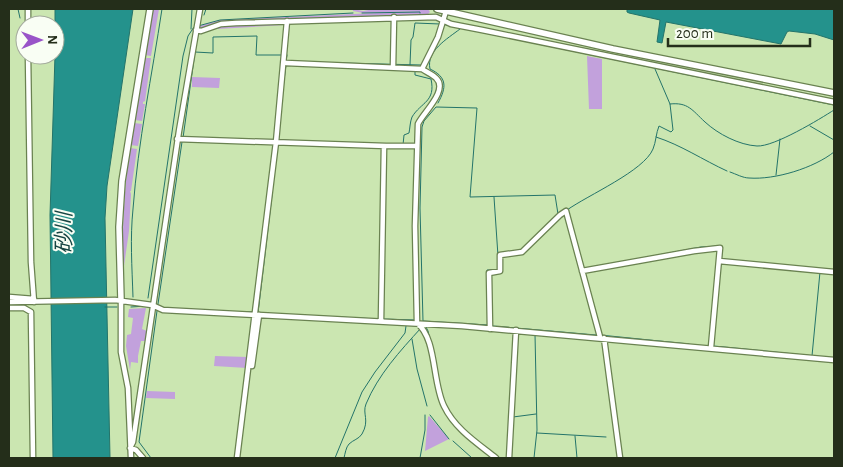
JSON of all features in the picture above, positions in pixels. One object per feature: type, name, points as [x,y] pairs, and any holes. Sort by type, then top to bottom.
[{"type":"street","points":[[131,458],[128,388],[122,352],[118,300],[119,227],[122,181],[150,9]]},
{"type":"street","points":[[130,448],[133,442],[152,305],[181,139],[200,9]]},
{"type":"street","points":[[437,9],[613,49],[834,93]]},
{"type":"street","points":[[422,69],[438,37],[446,11]]},
{"type":"street","points":[[393,66],[394,17]]},
{"type":"street","points":[[197,28],[201,31],[221,24],[436,17],[451,24],[834,102]]},
{"type":"street","points":[[252,366],[287,21]]},
{"type":"street","points":[[286,63],[393,66],[422,69],[436,78],[439,88],[433,104],[421,117],[418,124],[416,146],[415,245],[417,321],[427,334],[439,393],[446,411],[462,431],[496,458]]},
{"type":"street","points":[[28,65],[31,262],[34,300]]},
{"type":"street","points":[[181,139],[416,146]]},
{"type":"street","points":[[381,319],[385,146]]},
{"type":"street","points":[[490,329],[490,273],[500,271],[500,255],[522,252],[560,215],[566,212],[601,336],[620,458]]},
{"type":"street","points":[[582,271],[709,248],[720,248],[711,347]]},
{"type":"street","points":[[719,261],[834,272]]},
{"type":"street","points":[[9,297],[42,302],[118,300],[152,305],[163,310],[417,321],[490,329],[601,336],[834,360]]},
{"type":"street","points":[[9,302],[34,300]]},
{"type":"street","points":[[9,308],[24,308],[31,312],[32,458]]},
{"type":"street","points":[[237,458],[257,315]]},
{"type":"street","points":[[509,458],[516,330]]},
{"type":"street","points":[[130,448],[136,450],[143,458]]},
{"type":"shaded area","points":[[153,9],[159,9],[151,56],[145,55]]},
{"type":"shaded area","points":[[353,9],[363,11],[374,9],[428,9],[430,12],[427,15],[224,23],[202,30],[200,27],[220,20],[420,11],[363,13],[353,11]]},
{"type":"shaded area","points":[[284,23],[286,27],[284,25],[217,29],[220,26]]},
{"type":"shaded area","points":[[587,56],[602,59],[602,109],[589,109]]},
{"type":"shaded area","points":[[144,58],[151,58],[145,101],[143,102],[145,104],[142,121],[135,120]]},
{"type":"shaded area","points":[[192,77],[220,78],[219,88],[192,87]]},
{"type":"shaded area","points":[[134,123],[142,124],[138,146],[130,145]]},
{"type":"shaded area","points":[[130,148],[137,149],[130,191],[129,231],[123,273],[124,210]]},
{"type":"shaded area","points":[[146,308],[142,329],[147,331],[146,341],[141,341],[138,363],[131,362],[130,370],[126,346],[127,335],[131,334],[133,318],[128,317],[129,309]]},
{"type":"shaded area","points":[[215,356],[248,357],[247,368],[214,366]]},
{"type":"shaded area","points":[[147,391],[175,392],[175,399],[146,398]]},
{"type":"shaded area","points":[[428,417],[449,439],[425,451]]},
{"type":"water","name":"砂川","points":[[55,9],[133,9],[107,186],[105,218],[110,458],[53,458],[50,215],[55,65],[65,65],[65,15],[55,15]]},
{"type":"water","points":[[627,9],[834,9],[834,40],[815,34],[789,31],[781,44],[666,22],[662,43],[657,42],[660,20],[629,13]]},
{"type":"waterway","points":[[18,9],[19,15]]},
{"type":"waterway","points":[[133,297],[132,231],[135,184],[162,9]]},
{"type":"waterway","points":[[191,29],[192,9]]},
{"type":"waterway","points":[[204,15],[206,9]]},
{"type":"waterway","points":[[198,26],[220,20],[353,13]]},
{"type":"waterway","points":[[362,13],[420,13]]},
{"type":"waterway","points":[[410,65],[411,40],[415,23],[440,24]]},
{"type":"waterway","points":[[446,25],[834,105]]},
{"type":"waterway","points":[[148,298],[183,56],[188,36],[194,27]]},
{"type":"waterway","points":[[438,103],[443,92],[444,83],[440,75],[430,69],[431,57],[444,41],[460,29]]},
{"type":"waterway","points":[[183,138],[195,52],[213,53],[213,37],[257,36],[256,55],[282,55]]},
{"type":"waterway","points":[[286,61],[287,55]]},
{"type":"waterway","points":[[301,62],[421,65]]},
{"type":"waterway","points":[[283,88],[286,65]]},
{"type":"waterway","points":[[567,210],[639,166],[653,149],[659,126],[671,132],[673,130],[670,104],[655,69]]},
{"type":"waterway","points":[[403,145],[404,135],[409,133],[412,117],[430,97],[432,87],[431,79],[415,75],[415,71]]},
{"type":"waterway","points":[[670,104],[686,106],[722,135],[743,144],[757,146],[785,137],[834,110]]},
{"type":"waterway","points":[[488,325],[423,321],[420,208],[422,127],[424,121],[436,107],[477,108],[470,197],[555,195],[558,214]]},
{"type":"waterway","points":[[810,126],[834,140]]},
{"type":"waterway","points":[[656,137],[683,148],[727,171]]},
{"type":"waterway","points":[[776,175],[780,139]]},
{"type":"waterway","points":[[277,140],[328,142]]},
{"type":"waterway","points":[[158,304],[182,142]]},
{"type":"waterway","points":[[730,172],[749,178],[782,175],[805,168],[834,152]]},
{"type":"waterway","points":[[258,313],[272,195]]},
{"type":"waterway","points":[[494,197],[498,256]]},
{"type":"waterway","points":[[615,263],[701,247],[720,246]]},
{"type":"waterway","points":[[581,258],[584,268]]},
{"type":"waterway","points":[[721,259],[771,264]]},
{"type":"waterway","points":[[487,282],[487,270],[496,270]]},
{"type":"waterway","points":[[812,356],[820,272]]},
{"type":"waterway","points":[[131,307],[146,306]]},
{"type":"waterway","points":[[105,307],[117,307]]},
{"type":"waterway","points":[[151,458],[139,442],[157,311]]},
{"type":"waterway","points":[[233,312],[252,312]]},
{"type":"waterway","points":[[257,313],[378,319]]},
{"type":"waterway","points":[[382,319],[416,320]]},
{"type":"waterway","points":[[425,325],[430,340]]},
{"type":"waterway","points":[[335,458],[362,392],[405,333],[406,326]]},
{"type":"waterway","points":[[493,326],[596,335]]},
{"type":"waterway","points":[[344,458],[348,445],[361,436],[364,429],[366,421],[365,408],[371,393],[383,373],[421,328]]},
{"type":"waterway","points":[[534,458],[537,430],[535,334]]},
{"type":"waterway","points":[[600,335],[689,344]]},
{"type":"waterway","points":[[412,339],[417,369],[427,406]]},
{"type":"waterway","points":[[714,346],[834,358]]},
{"type":"waterway","points":[[513,417],[536,414]]},
{"type":"waterway","points":[[420,458],[425,430],[425,415]]},
{"type":"waterway","points":[[430,415],[449,439]]},
{"type":"waterway","points":[[466,432],[479,442]]},
{"type":"waterway","points":[[537,433],[606,437]]},
{"type":"waterway","points":[[575,436],[577,458]]},
{"type":"waterway","points":[[453,441],[472,458]]}]
